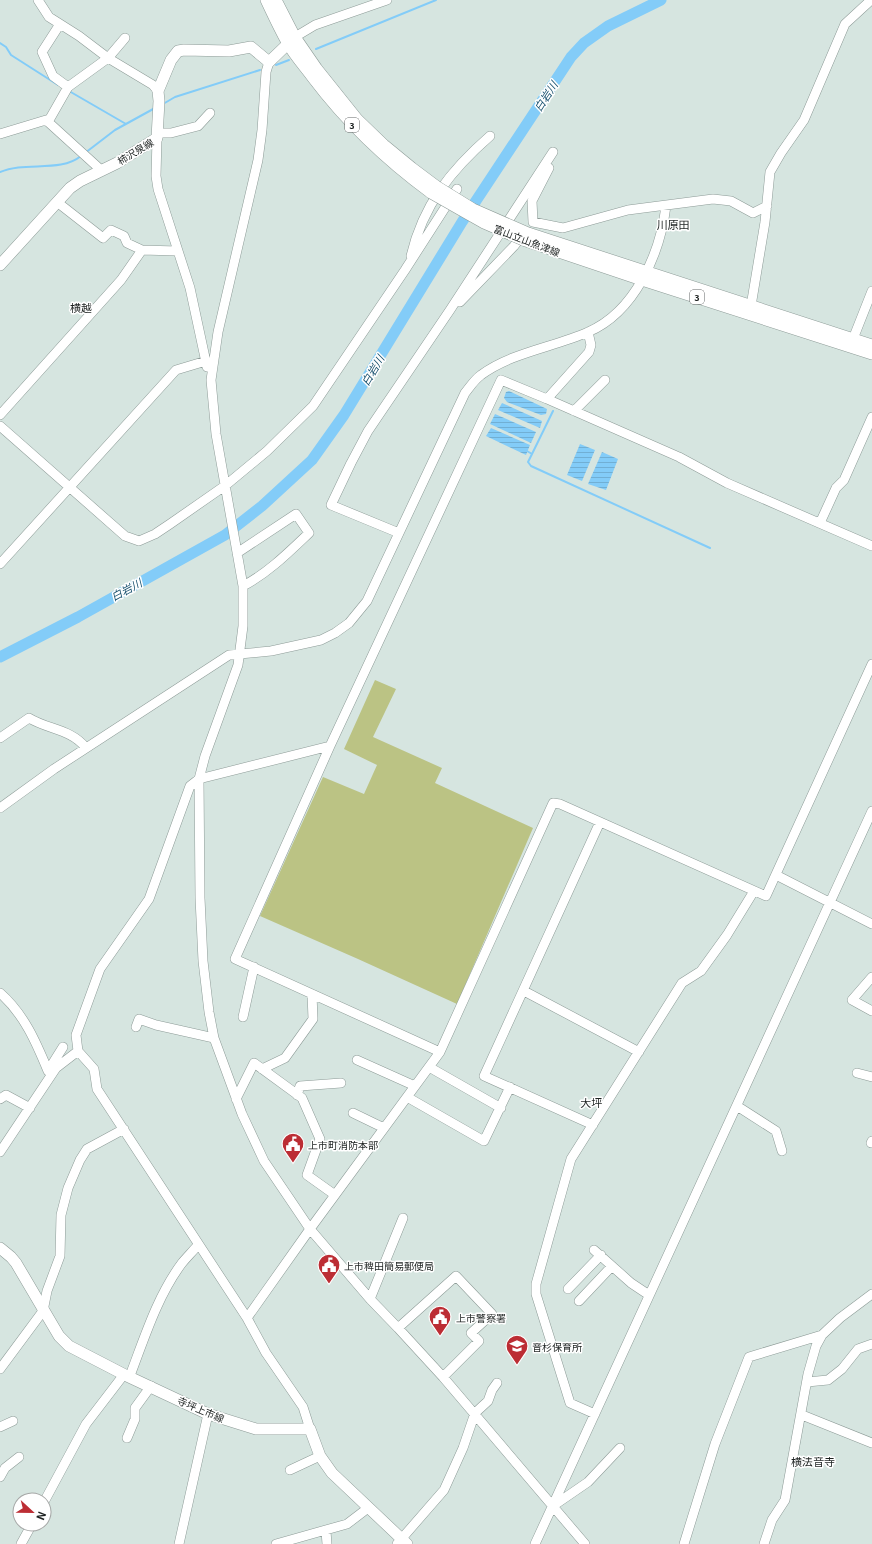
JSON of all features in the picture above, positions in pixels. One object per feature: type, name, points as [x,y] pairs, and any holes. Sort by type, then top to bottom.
[{"type":"main road","name":"富山立山魚津線","points":[[266,0],[291,40],[317,68],[357,119],[433,189],[450,199],[473,209],[504,228],[525,236],[872,354]]},
{"type":"main road","name":"富山立山魚津線","points":[[276,0],[291,40]]},
{"type":"main road","points":[[269,62],[291,40]]},
{"type":"main road","name":"柿沢泉線","points":[[0,265],[70,188],[80,180],[117,163],[158,135],[159,101],[172,60],[178,51],[228,51],[251,47],[269,62]]},
{"type":"main road","name":"富山立山魚津線","points":[[644,276],[751,306],[872,345]]},
{"type":"main road","name":"寺坪上市線","points":[[0,1248],[16,1263],[43,1311],[59,1336],[69,1346],[127,1376],[208,1414],[256,1429],[310,1429]]},
{"type":"main road","points":[[310,1429],[320,1456],[332,1473],[402,1542]]},
{"type":"street","points":[[38,0],[49,17],[79,36],[108,58],[153,86],[159,101]]},
{"type":"street","points":[[291,40],[314,25],[387,0]]},
{"type":"street","points":[[751,306],[767,206],[770,172],[804,120],[845,24],[868,3],[872,13]]},
{"type":"street","points":[[60,24],[42,52],[53,76],[68,87]]},
{"type":"street","points":[[48,122],[68,87],[108,58],[125,38]]},
{"type":"street","points":[[211,380],[218,332],[258,160],[262,130],[266,72],[269,62]]},
{"type":"street","points":[[210,113],[198,126],[158,135],[156,176],[158,189],[190,288],[211,380],[216,434],[243,586],[243,626],[238,665],[205,756],[199,779],[200,898],[203,961],[209,1012],[214,1038],[236,1099],[264,1161],[310,1229],[370,1299],[475,1413],[552,1507],[585,1544]]},
{"type":"street","points":[[0,134],[46,120],[101,170]]},
{"type":"street","points":[[409,264],[414,244],[430,205],[447,179],[462,161],[490,136]]},
{"type":"street","points":[[399,533],[331,505],[350,463],[368,431],[454,304],[553,152],[553,158],[532,201],[532,222],[514,246],[498,263],[460,302],[454,304]]},
{"type":"street","points":[[0,426],[125,536],[139,541],[154,534],[226,485],[267,451],[313,406],[409,264],[450,199]]},
{"type":"street","points":[[532,222],[563,228],[628,210],[713,199],[731,201],[753,213],[767,206]]},
{"type":"street","points":[[57,202],[103,238],[111,230],[124,236],[127,243],[142,250],[177,251]]},
{"type":"street","points":[[0,808],[36,781],[229,655],[271,651],[321,640],[335,633],[349,623],[367,601],[465,393],[479,376],[499,363],[588,332],[606,323],[619,310],[644,276],[663,224],[666,206]]},
{"type":"street","points":[[0,415],[121,280],[142,250]]},
{"type":"street","points":[[853,339],[872,291]]},
{"type":"street","points":[[547,399],[589,352],[591,345],[588,332]]},
{"type":"street","points":[[0,564],[176,370],[206,361]]},
{"type":"street","points":[[440,1052],[235,959],[330,746],[501,380],[679,457],[727,482],[872,546]]},
{"type":"street","points":[[574,411],[605,380]]},
{"type":"street","points":[[820,523],[836,488],[844,480],[872,417]]},
{"type":"street","points":[[237,553],[296,514],[309,533],[275,564],[252,582],[243,586]]},
{"type":"street","points":[[247,1318],[310,1229],[440,1052],[553,803],[560,804],[766,896],[872,664]]},
{"type":"street","points":[[0,738],[29,718],[37,723],[71,734],[80,740],[86,748]]},
{"type":"street","points":[[310,1429],[303,1406],[266,1353],[247,1318],[97,1089],[94,1069],[78,1052],[76,1035],[100,969],[149,899],[190,786],[199,779],[330,746]]},
{"type":"street","points":[[535,1544],[872,811]]},
{"type":"street","points":[[593,1125],[484,1076],[600,822]]},
{"type":"street","points":[[776,875],[872,924]]},
{"type":"street","points":[[595,1414],[570,1403],[536,1294],[538,1276],[571,1159],[682,983],[701,971],[727,935],[754,891]]},
{"type":"street","points":[[243,1017],[254,967]]},
{"type":"street","points":[[872,977],[852,1000],[872,1011]]},
{"type":"street","points":[[524,990],[639,1052]]},
{"type":"street","points":[[0,993],[20,1014],[36,1042],[48,1070],[63,1047]]},
{"type":"street","points":[[262,1069],[284,1058],[313,1019],[312,994]]},
{"type":"street","points":[[136,1027],[139,1019],[156,1025],[214,1038]]},
{"type":"street","points":[[0,1152],[56,1068],[78,1052]]},
{"type":"street","points":[[357,1060],[415,1086]]},
{"type":"street","points":[[236,1099],[254,1063],[302,1098],[320,1139],[308,1175],[335,1195]]},
{"type":"street","points":[[429,1067],[501,1108]]},
{"type":"street","points":[[857,1073],[872,1077]]},
{"type":"street","points":[[297,1095],[300,1086],[341,1083]]},
{"type":"street","points":[[407,1097],[484,1141],[510,1088]]},
{"type":"street","points":[[0,1099],[6,1095],[30,1108]]},
{"type":"street","points":[[737,1106],[776,1131],[782,1151]]},
{"type":"street","points":[[353,1113],[384,1128]]},
{"type":"street","points":[[0,1368],[43,1311],[47,1291],[60,1256],[61,1215],[68,1188],[80,1160],[87,1149],[124,1129]]},
{"type":"street","points":[[370,1299],[403,1218]]},
{"type":"street","points":[[49,1492],[86,1424],[122,1377],[127,1376],[131,1372],[151,1321],[171,1280],[182,1263],[198,1245]]},
{"type":"street","points":[[568,1289],[597,1252],[631,1283],[649,1295]]},
{"type":"street","points":[[579,1301],[612,1266]]},
{"type":"street","points":[[398,1328],[456,1276],[492,1314],[471,1332],[479,1341],[443,1377]]},
{"type":"street","points":[[764,1544],[772,1520],[785,1500],[812,1358],[822,1335],[840,1318],[872,1294]]},
{"type":"street","points":[[684,1544],[715,1444],[749,1357],[822,1335]]},
{"type":"street","points":[[807,1382],[828,1380],[842,1369],[858,1349],[872,1344]]},
{"type":"street","points":[[402,1542],[444,1490],[475,1413],[488,1401],[492,1390],[497,1383]]},
{"type":"street","points":[[127,1438],[135,1419],[135,1408],[151,1386]]},
{"type":"street","points":[[179,1544],[208,1414]]},
{"type":"street","points":[[802,1415],[872,1443]]},
{"type":"street","points":[[0,1427],[13,1421]]},
{"type":"street","points":[[552,1507],[588,1482],[620,1448]]},
{"type":"street","points":[[290,1470],[320,1456]]},
{"type":"street","points":[[0,1475],[5,1468],[19,1457]]},
{"type":"street","points":[[276,1544],[347,1524],[368,1508]]},
{"type":"street","points":[[326,1531],[327,1544]]},
{"type":"street","points":[[21,1544],[28,1532]]},
{"type":"green space","points":[[375,680],[396,689],[373,737],[442,768],[435,783],[533,828],[457,1004],[260,916],[323,777],[364,794],[377,765],[344,749]]},
{"type":"water","points":[[509,391],[547,409],[546,414],[541,415],[507,402],[504,398],[506,392]]},
{"type":"water","points":[[502,403],[542,421],[540,428],[498,410]]},
{"type":"water","points":[[495,414],[536,432],[531,443],[490,424]]},
{"type":"water","points":[[491,428],[530,445],[526,455],[486,436]]},
{"type":"water","points":[[580,444],[595,450],[582,481],[567,475]]},
{"type":"water","points":[[602,452],[618,459],[606,490],[588,484]]},
{"type":"waterway","points":[[316,49],[436,0]]},
{"type":"waterway","name":"白岩川","points":[[0,657],[78,617],[225,535],[262,506],[312,460],[344,415],[462,222],[571,57],[584,43],[608,26],[661,0]]},
{"type":"waterway","points":[[0,43],[6,47],[11,55],[58,85]]},
{"type":"waterway","points":[[276,65],[289,60]]},
{"type":"waterway","points":[[163,104],[175,97],[260,70]]},
{"type":"waterway","points":[[69,91],[126,124]]},
{"type":"waterway","points":[[85,153],[115,130],[155,108]]},
{"type":"waterway","points":[[0,172],[21,167],[53,166],[73,161],[81,156]]},
{"type":"waterway","points":[[527,451],[532,454],[553,411]]},
{"type":"waterway","points":[[532,454],[528,462],[531,466],[710,548]]},
{"type":"place","name":"上市町消防本部","points":[[293,1164]]},
{"type":"place","name":"上市稗田簡易郵便局","points":[[329,1284]]},
{"type":"place","name":"上市警察署","points":[[440,1336]]},
{"type":"place","name":"音杉保育所","points":[[517,1366]]},
{"type":"district","name":"川原田","points":[[673,224]]},
{"type":"district","name":"横越","points":[[81,307]]},
{"type":"district","name":"大坪","points":[[591,1102]]},
{"type":"district","name":"横法音寺","points":[[813,1461]]}]
